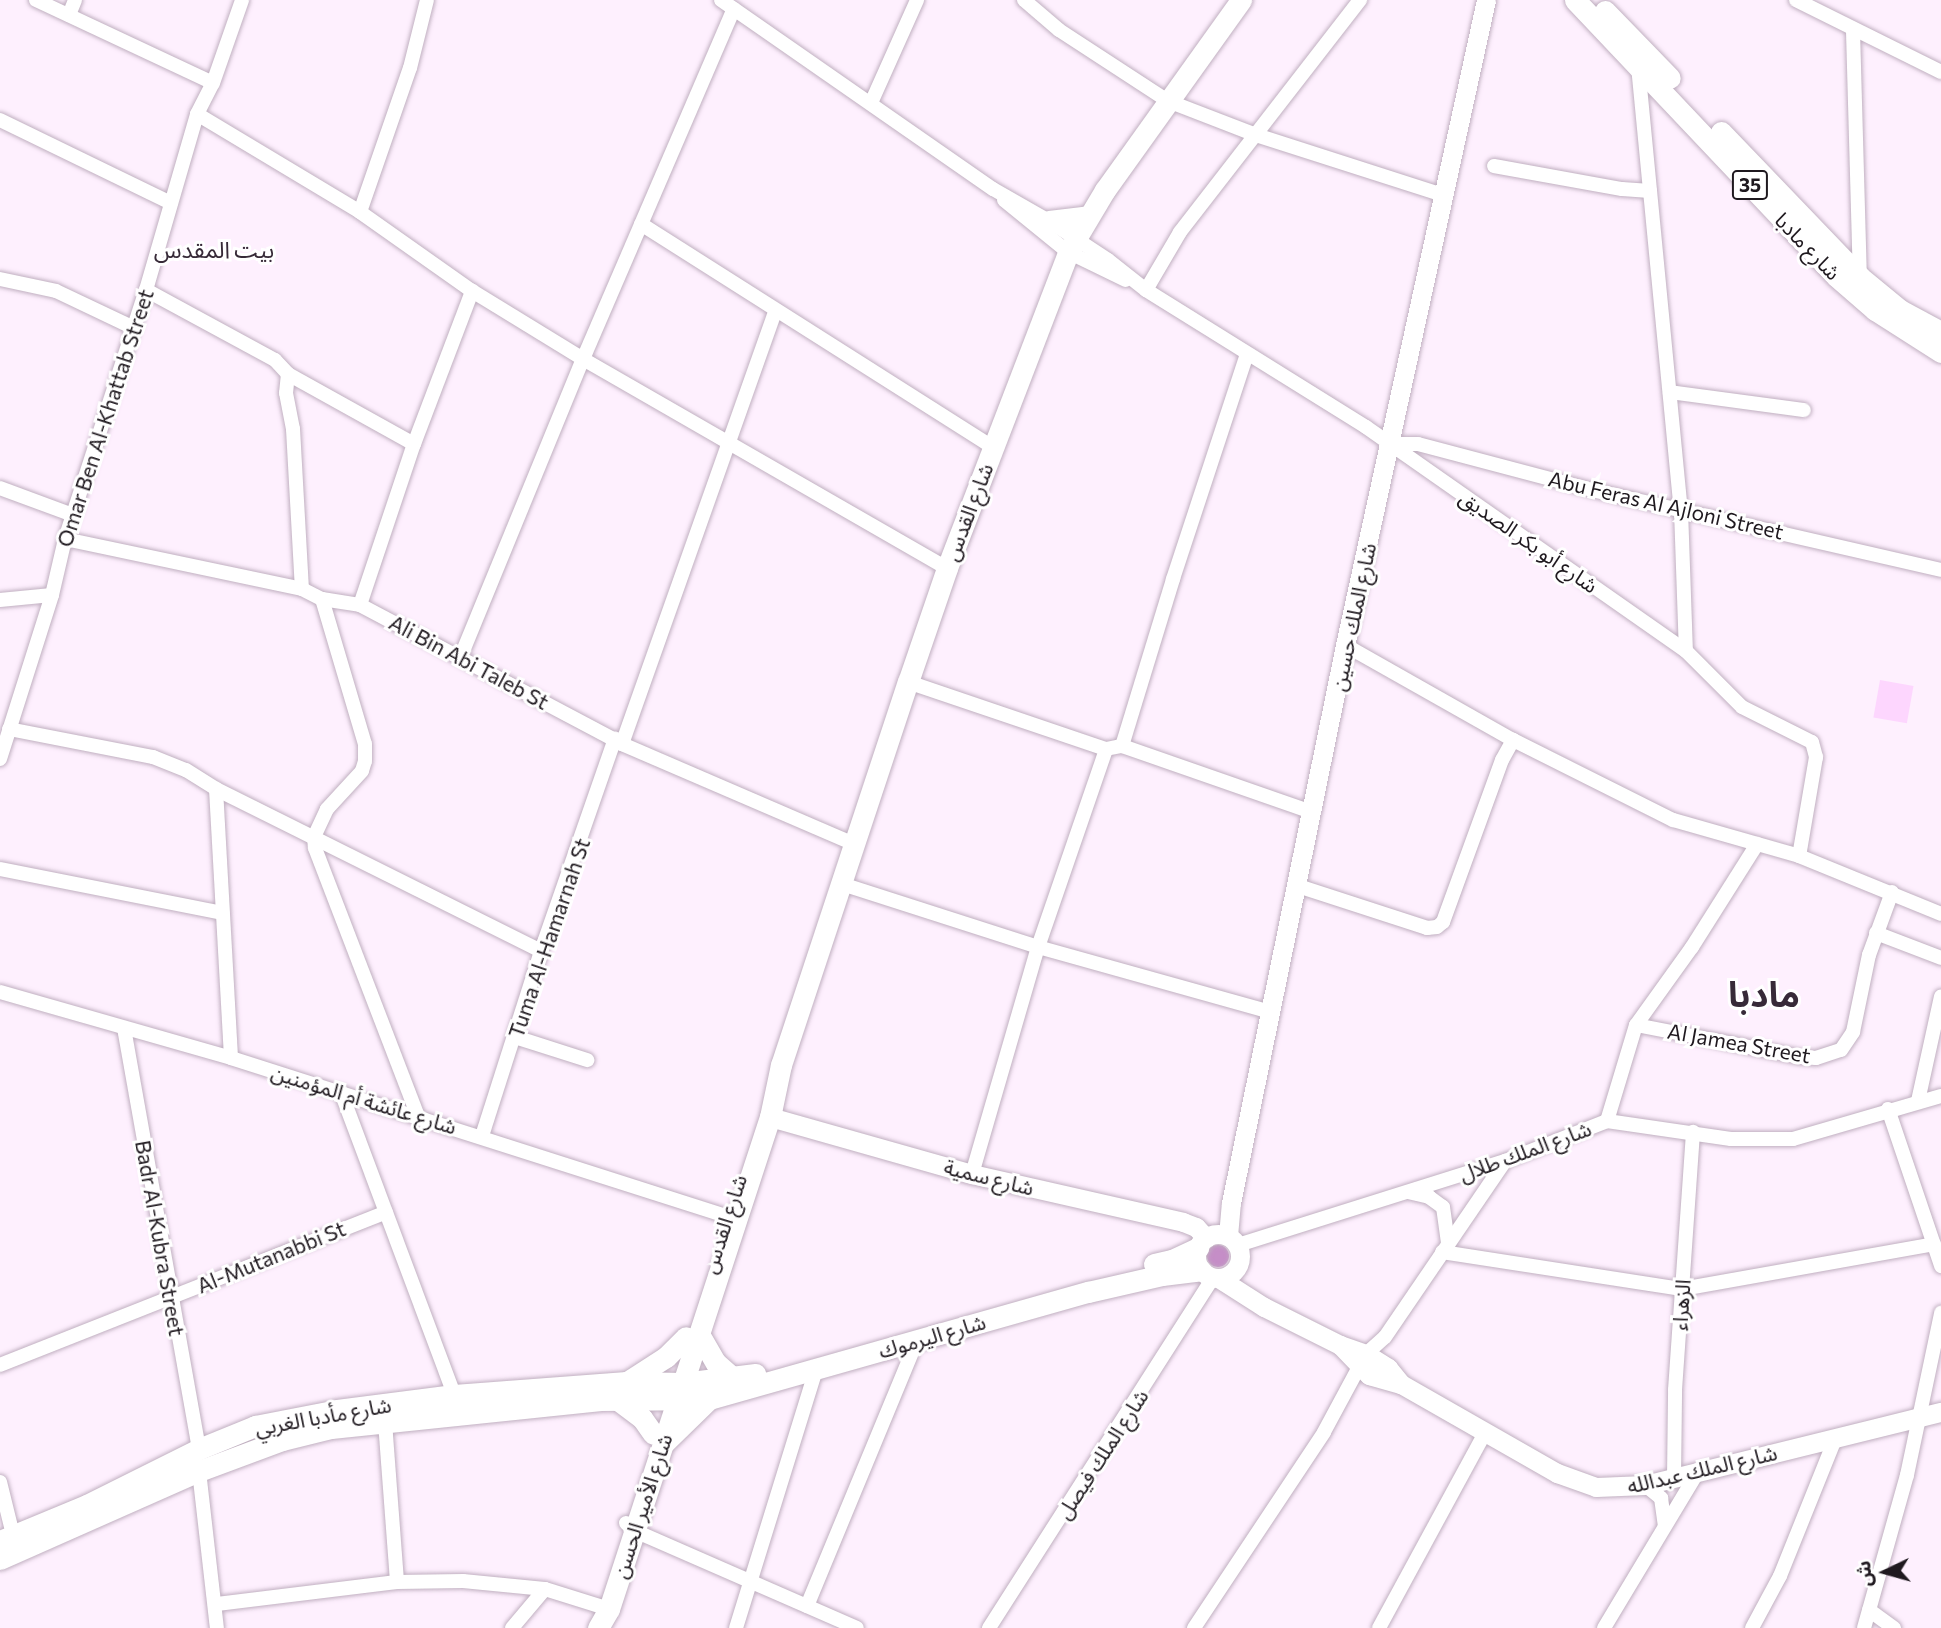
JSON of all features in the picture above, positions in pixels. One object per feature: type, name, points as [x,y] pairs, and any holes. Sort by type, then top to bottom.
[{"type":"main road","name":"شارع القدس","points":[[673,1392],[764,1115],[773,1078],[781,1065],[947,568],[1071,246],[1087,216],[1241,0]]},
{"type":"main road","name":"شارع الملك حسين","points":[[1233,1241],[1231,1203],[1346,645],[1486,0]]},
{"type":"main road","name":"شارع مادبا","points":[[1575,0],[1836,276],[1875,310],[1941,352]]},
{"type":"main road","name":"شارع مادبا","points":[[1593,0],[1613,8],[1860,277],[1900,310],[1941,332]]},
{"type":"main road","points":[[1049,221],[1087,216]]},
{"type":"main road","name":"شارع القدس","points":[[723,1242],[726,1216],[764,1115]]},
{"type":"main road","name":"شارع سمية","points":[[764,1115],[972,1174],[1183,1222],[1196,1227],[1202,1243]]},
{"type":"main road","points":[[1211,1276],[1234,1273],[1241,1260],[1233,1241],[1217,1234],[1202,1243],[1196,1259],[1211,1276],[1264,1307],[1340,1345],[1368,1364]]},
{"type":"main road","name":"شارع اليرموك","points":[[673,1392],[733,1378],[1047,1290],[1172,1260],[1202,1243]]},
{"type":"main road","name":"شارع اليرموك","points":[[673,1392],[709,1399],[1088,1292],[1162,1275],[1211,1276]]},
{"type":"main road","points":[[709,1399],[657,1440],[622,1391],[692,1336],[733,1378]]},
{"type":"main road","name":"شارع الملك عبدالله","points":[[1368,1364],[1576,1481],[1596,1487],[1645,1485],[1941,1412]]},
{"type":"main road","name":"شارع مأدبا الغربي","points":[[0,1559],[199,1471],[282,1440],[331,1428],[622,1391]]},
{"type":"main road","name":"شارع مأدبا الغربي","points":[[7,1538],[255,1426],[337,1410],[454,1395],[673,1392]]},
{"type":"main road","name":"شارع الأمير الحسن","points":[[602,1618],[673,1392]]},
{"type":"street","points":[[36,0],[213,82]]},
{"type":"street","points":[[69,15],[75,0]]},
{"type":"street","name":"Omar Ben Al-Khattab Street","points":[[0,759],[52,595],[65,539],[146,290],[197,114],[213,82],[242,0]]},
{"type":"street","points":[[360,212],[410,68],[427,0]]},
{"type":"street","name":"شارع أبو بكر الصديق","points":[[721,0],[993,189],[1049,221],[1071,246]]},
{"type":"street","points":[[871,103],[917,0]]},
{"type":"street","points":[[1024,0],[1059,30],[1168,101],[1256,135],[1443,195]]},
{"type":"street","points":[[1143,287],[1180,232],[1360,0]]},
{"type":"street","points":[[1796,0],[1853,31],[1941,72]]},
{"type":"street","points":[[461,656],[583,359],[734,9]]},
{"type":"street","points":[[1853,31],[1860,277]]},
{"type":"street","points":[[1638,66],[1681,510],[1686,651]]},
{"type":"street","points":[[197,114],[360,212],[472,291],[583,359],[947,568]]},
{"type":"street","points":[[0,120],[171,203]]},
{"type":"street","points":[[1494,166],[1622,189],[1650,191]]},
{"type":"street","name":"شارع أبو بكر الصديق","points":[[993,189],[1014,211],[1071,246],[1108,260],[1143,287],[1390,444],[1686,651],[1742,707],[1805,737],[1816,749],[1799,856]]},
{"type":"street","points":[[641,224],[992,447]]},
{"type":"street","points":[[0,279],[56,291],[134,328]]},
{"type":"street","points":[[146,290],[275,360],[288,374],[414,444]]},
{"type":"street","points":[[360,605],[414,444],[472,291]]},
{"type":"street","name":"Tuma Al-Hamarnah St","points":[[482,1136],[541,951],[775,311]]},
{"type":"street","points":[[1122,746],[1173,579],[1247,354]]},
{"type":"street","points":[[288,374],[286,393],[293,429],[302,589]]},
{"type":"street","points":[[1670,392],[1804,410]]},
{"type":"street","name":"Abu Feras Al Ajloni Street","points":[[1390,444],[1418,444],[1681,510],[1941,570]]},
{"type":"street","points":[[0,488],[73,515]]},
{"type":"street","name":"Ali Bin Abi Taleb St","points":[[65,539],[302,589],[322,599],[360,605],[619,741],[854,844]]},
{"type":"street","points":[[0,600],[52,595]]},
{"type":"street","points":[[322,599],[365,744],[365,761],[362,771],[327,809],[314,837],[319,860],[418,1116]]},
{"type":"street","points":[[1346,645],[1513,740],[1672,820],[1799,856],[1941,914]]},
{"type":"street","points":[[908,682],[1106,749],[1122,746],[1312,812]]},
{"type":"street","points":[[9,729],[153,757],[186,770],[216,789],[541,951]]},
{"type":"street","points":[[1298,886],[1427,928],[1437,927],[1443,922],[1502,760],[1513,740]]},
{"type":"street","points":[[972,1174],[1038,947],[1106,749]]},
{"type":"street","points":[[216,789],[231,1058]]},
{"type":"street","points":[[1607,1121],[1636,1025],[1692,947],[1757,844]]},
{"type":"street","points":[[0,869],[223,913]]},
{"type":"street","points":[[842,884],[1038,947],[1271,1012]]},
{"type":"street","name":"Al Jamea Street","points":[[1636,1025],[1801,1057],[1827,1056],[1841,1050],[1853,1032],[1865,968],[1892,892]]},
{"type":"street","points":[[1876,933],[1941,958]]},
{"type":"street","name":"شارع عائشة أم المؤمنين","points":[[0,992],[231,1058],[726,1216]]},
{"type":"street","points":[[1917,1101],[1941,996]]},
{"type":"street","name":"Badr Al-Kubra Street","points":[[124,1028],[199,1449]]},
{"type":"street","points":[[515,1037],[587,1060]]},
{"type":"street","points":[[341,1092],[454,1395]]},
{"type":"street","name":"شارع الملك طلال","points":[[1233,1241],[1408,1192],[1505,1161],[1607,1121],[1731,1139],[1793,1139],[1834,1129],[1888,1109],[1941,1096]]},
{"type":"street","points":[[1888,1109],[1941,1266]]},
{"type":"street","name":"الزهراء","points":[[1674,1478],[1674,1401],[1693,1132]]},
{"type":"street","points":[[1194,1628],[1445,1247],[1505,1161]]},
{"type":"street","points":[[1408,1192],[1429,1197],[1443,1207],[1445,1247]]},
{"type":"street","name":"Al-Mutanabbi St","points":[[0,1365],[386,1212]]},
{"type":"street","points":[[1445,1247],[1682,1289],[1934,1244]]},
{"type":"street","name":"شارع الملك فيصل","points":[[989,1628],[1211,1276]]},
{"type":"street","points":[[1864,1628],[1921,1415],[1941,1313]]},
{"type":"street","points":[[807,1606],[917,1340]]},
{"type":"street","points":[[736,1628],[816,1370]]},
{"type":"street","points":[[385,1422],[397,1582]]},
{"type":"street","points":[[1382,1627],[1486,1431]]},
{"type":"street","points":[[1752,1628],[1780,1576],[1836,1437]]},
{"type":"street","points":[[199,1471],[217,1604],[217,1628]]},
{"type":"street","points":[[1604,1628],[1697,1473]]},
{"type":"street","points":[[0,1482],[7,1538]]},
{"type":"street","points":[[1645,1485],[1661,1498],[1665,1525]]},
{"type":"street","points":[[630,1527],[857,1628]]},
{"type":"street","points":[[217,1604],[397,1582],[463,1581],[545,1589],[602,1618]]},
{"type":"street","points":[[512,1628],[545,1589]]},
{"type":"street","points":[[1869,1610],[1894,1628]]},
{"type":"shaded area","points":[[1880,680],[1913,686],[1907,723],[1873,717]]},
{"type":"shaded area","points":[[1218,1245],[1226,1248],[1229,1256],[1226,1264],[1218,1267],[1210,1264],[1207,1256],[1210,1248]]},
{"type":"district","name":"بيت المقدس","points":[[214,249]]},
{"type":"district","name":"مادبا","points":[[1764,993]]}]
